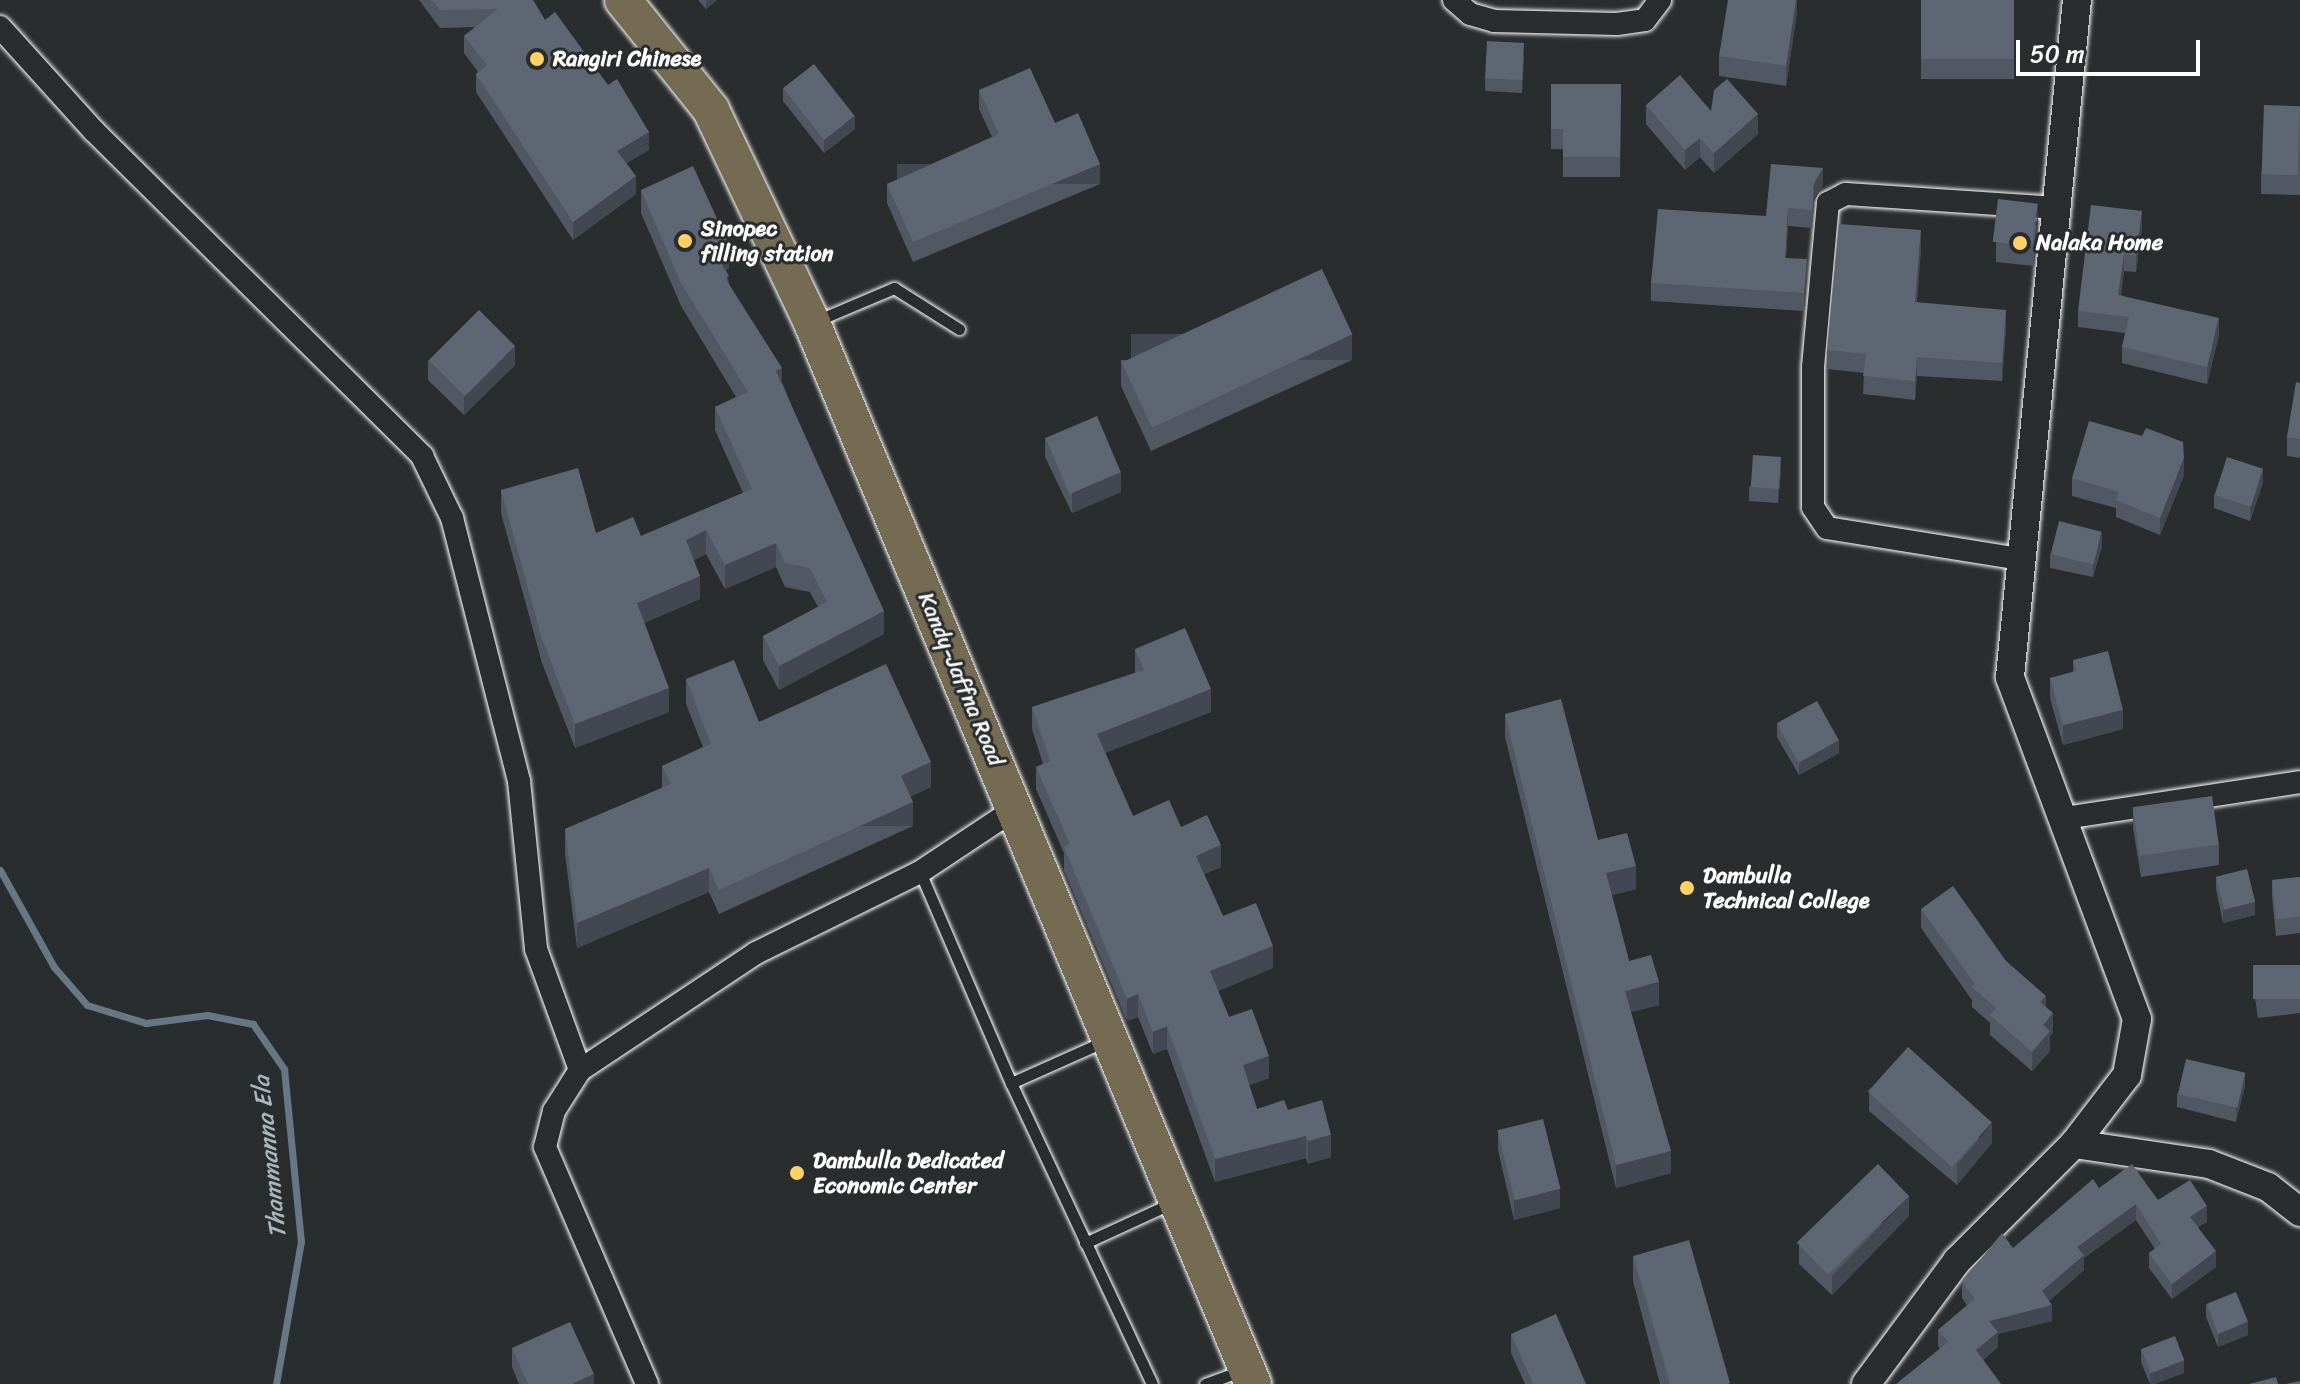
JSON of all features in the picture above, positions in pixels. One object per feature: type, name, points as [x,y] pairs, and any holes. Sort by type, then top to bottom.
[{"type":"highway","name":"Kandy-Jaffna Road","points":[[623,0],[711,110],[812,323],[1250,1376]]},
{"type":"street","points":[[1454,0],[1470,14],[1494,21],[1617,24],[1645,20],[1660,0]]},
{"type":"street","points":[[1866,1384],[1957,1261],[2074,1144],[2127,1075],[2137,1019],[2065,818],[2010,677],[2077,0]]},
{"type":"street","points":[[0,27],[94,131],[422,456],[452,518],[468,575],[519,781],[536,949],[580,1070]]},
{"type":"street","points":[[2020,559],[1827,528],[1813,507],[1813,367],[1828,203],[1846,194],[2058,208]]},
{"type":"street","points":[[2065,818],[2300,782]]},
{"type":"street","points":[[647,1384],[545,1147],[554,1111],[580,1070],[756,953],[920,872],[1015,809]]},
{"type":"street","points":[[2074,1144],[2209,1164],[2268,1187],[2300,1212]]},
{"type":"lane","points":[[812,323],[894,288],[959,329]]},
{"type":"lane","points":[[920,872],[1011,1083],[1152,1384]]},
{"type":"lane","points":[[1011,1083],[1111,1038]]},
{"type":"lane","points":[[1085,1243],[1178,1200]]},
{"type":"lane","points":[[1205,1384],[1250,1376]]},
{"type":"building","points":[[432,0],[533,0],[545,20],[555,12],[608,85],[617,79],[649,132],[617,151],[636,176],[573,222],[476,74],[487,65],[464,36],[498,9],[440,10]]},
{"type":"building","points":[[1728,0],[1796,0],[1786,66],[1719,56]]},
{"type":"building","points":[[1921,0],[2014,0],[2014,59],[1921,59]]},
{"type":"building","points":[[1487,41],[1524,43],[1522,80],[1485,78]]},
{"type":"building","points":[[814,64],[855,116],[824,140],[783,88]]},
{"type":"building","points":[[1030,68],[1055,123],[1078,113],[1100,164],[913,242],[887,184],[999,134],[979,90]]},
{"type":"building","points":[[1680,75],[1711,111],[1714,90],[1727,79],[1758,114],[1714,153],[1700,138],[1685,150],[1646,105]]},
{"type":"building","points":[[1551,84],[1621,84],[1620,157],[1563,157],[1563,129],[1551,129]]},
{"type":"building","points":[[2264,105],[2300,106],[2298,175],[2262,174]]},
{"type":"building","points":[[1771,164],[1823,168],[1814,184],[1812,210],[1788,208],[1785,258],[1807,259],[1804,293],[1651,283],[1658,209],[1766,216]]},
{"type":"building","points":[[693,166],[729,245],[714,252],[729,276],[725,278],[782,368],[776,371],[884,611],[779,666],[763,636],[827,602],[810,568],[785,563],[776,543],[725,565],[706,530],[686,540],[700,576],[637,603],[669,688],[575,724],[542,639],[501,490],[578,468],[596,533],[633,517],[641,536],[752,489],[715,407],[748,392],[681,283],[641,190]]},
{"type":"building","points":[[1998,199],[2038,204],[2032,247],[1993,242]]},
{"type":"building","points":[[2091,205],[2142,211],[2136,256],[2124,254],[2118,295],[2219,318],[2207,367],[2122,347],[2129,317],[2078,311]]},
{"type":"building","points":[[1839,224],[1921,230],[1915,302],[2006,310],[2002,363],[1917,357],[1915,381],[1863,376],[1866,354],[1827,350]]},
{"type":"building","points":[[1322,269],[1352,334],[1152,428],[1122,362]]},
{"type":"building","points":[[479,310],[515,346],[465,396],[429,360]]},
{"type":"building","points":[[2296,382],[2300,383],[2300,439],[2287,437]]},
{"type":"building","points":[[1097,416],[1121,472],[1069,494],[1045,438]]},
{"type":"building","points":[[2089,421],[2142,436],[2146,428],[2183,442],[2184,458],[2160,518],[2116,500],[2119,492],[2072,478]]},
{"type":"building","points":[[1753,455],[1781,457],[1779,489],[1751,487]]},
{"type":"building","points":[[2227,457],[2263,469],[2251,507],[2215,495]]},
{"type":"building","points":[[2059,521],[2102,532],[2093,565],[2051,554]]},
{"type":"building","points":[[1185,628],[1211,689],[1097,734],[1133,816],[1169,800],[1181,827],[1207,815],[1221,845],[1196,856],[1223,916],[1256,903],[1273,946],[1210,971],[1229,1017],[1252,1009],[1269,1056],[1243,1065],[1257,1109],[1284,1100],[1288,1110],[1322,1100],[1331,1135],[1308,1141],[1306,1136],[1215,1159],[1167,1026],[1153,1032],[1138,994],[1127,999],[1064,847],[1070,844],[1036,767],[1050,761],[1032,707],[1144,670],[1135,649]]},
{"type":"building","points":[[2108,651],[2123,710],[2063,725],[2050,678],[2076,671],[2073,660]]},
{"type":"building","points":[[734,660],[759,722],[886,664],[931,762],[901,776],[913,802],[719,890],[709,868],[577,923],[565,829],[671,784],[662,766],[711,744],[686,679]]},
{"type":"building","points":[[1561,699],[1598,840],[1627,833],[1636,866],[1606,873],[1629,961],[1651,955],[1659,982],[1625,991],[1671,1151],[1616,1165],[1505,714]]},
{"type":"building","points":[[1817,701],[1839,740],[1799,763],[1777,723]]},
{"type":"building","points":[[2212,796],[2219,845],[2140,856],[2133,807]]},
{"type":"building","points":[[2247,869],[2255,902],[2224,910],[2216,877]]},
{"type":"building","points":[[2300,877],[2300,917],[2276,919],[2272,880]]},
{"type":"building","points":[[1953,886],[2006,961],[2046,996],[2040,1002],[2053,1013],[2043,1025],[2050,1031],[2032,1052],[1990,1015],[1996,1008],[1972,987],[1975,984],[1921,909]]},
{"type":"building","points":[[2253,965],[2300,965],[2300,999],[2253,999]]},
{"type":"building","points":[[1908,1047],[1992,1123],[1952,1167],[1868,1092]]},
{"type":"building","points":[[2186,1059],[2245,1073],[2237,1108],[2178,1094]]},
{"type":"building","points":[[1543,1119],[1560,1189],[1515,1200],[1497,1130]]},
{"type":"building","points":[[1878,1164],[1909,1196],[1828,1275],[1797,1242]]},
{"type":"building","points":[[2132,1164],[2158,1200],[2190,1180],[2207,1206],[2190,1217],[2216,1251],[2172,1284],[2149,1253],[2161,1244],[2136,1204],[2077,1247],[2084,1255],[2042,1291],[2052,1305],[1989,1321],[1998,1332],[1976,1350],[2001,1384],[1896,1384],[1948,1342],[1938,1330],[1975,1299],[1962,1282],[2002,1233],[2013,1248],[2093,1179],[2099,1188]]},
{"type":"building","points":[[1689,1240],[1730,1383],[1670,1384],[1633,1256]]},
{"type":"building","points":[[2236,1292],[2248,1322],[2218,1334],[2206,1304]]},
{"type":"building","points":[[1556,1314],[1586,1384],[1533,1384],[1511,1334]]},
{"type":"building","points":[[570,1322],[594,1374],[572,1384],[528,1384],[512,1348]]},
{"type":"building","points":[[2175,1336],[2184,1360],[2151,1373],[2141,1349]]},
{"type":"building","points":[[2276,1377],[2278,1384],[2249,1384]]},
{"type":"waterway","name":"Thammanna Ela","points":[[0,870],[54,967],[87,1005],[146,1023],[207,1015],[253,1024],[284,1069],[301,1241],[276,1384]]},
{"type":"place","name":"Rangiri Chinese","points":[[537,59]]},
{"type":"place","name":"Sinopec filling station","points":[[685,241]]},
{"type":"place","name":"Nalaka Home","points":[[2020,243]]},
{"type":"place","name":"Dambulla Technical College","points":[[1687,888]]},
{"type":"place","name":"Dambulla Dedicated Economic Center","points":[[797,1173]]}]
